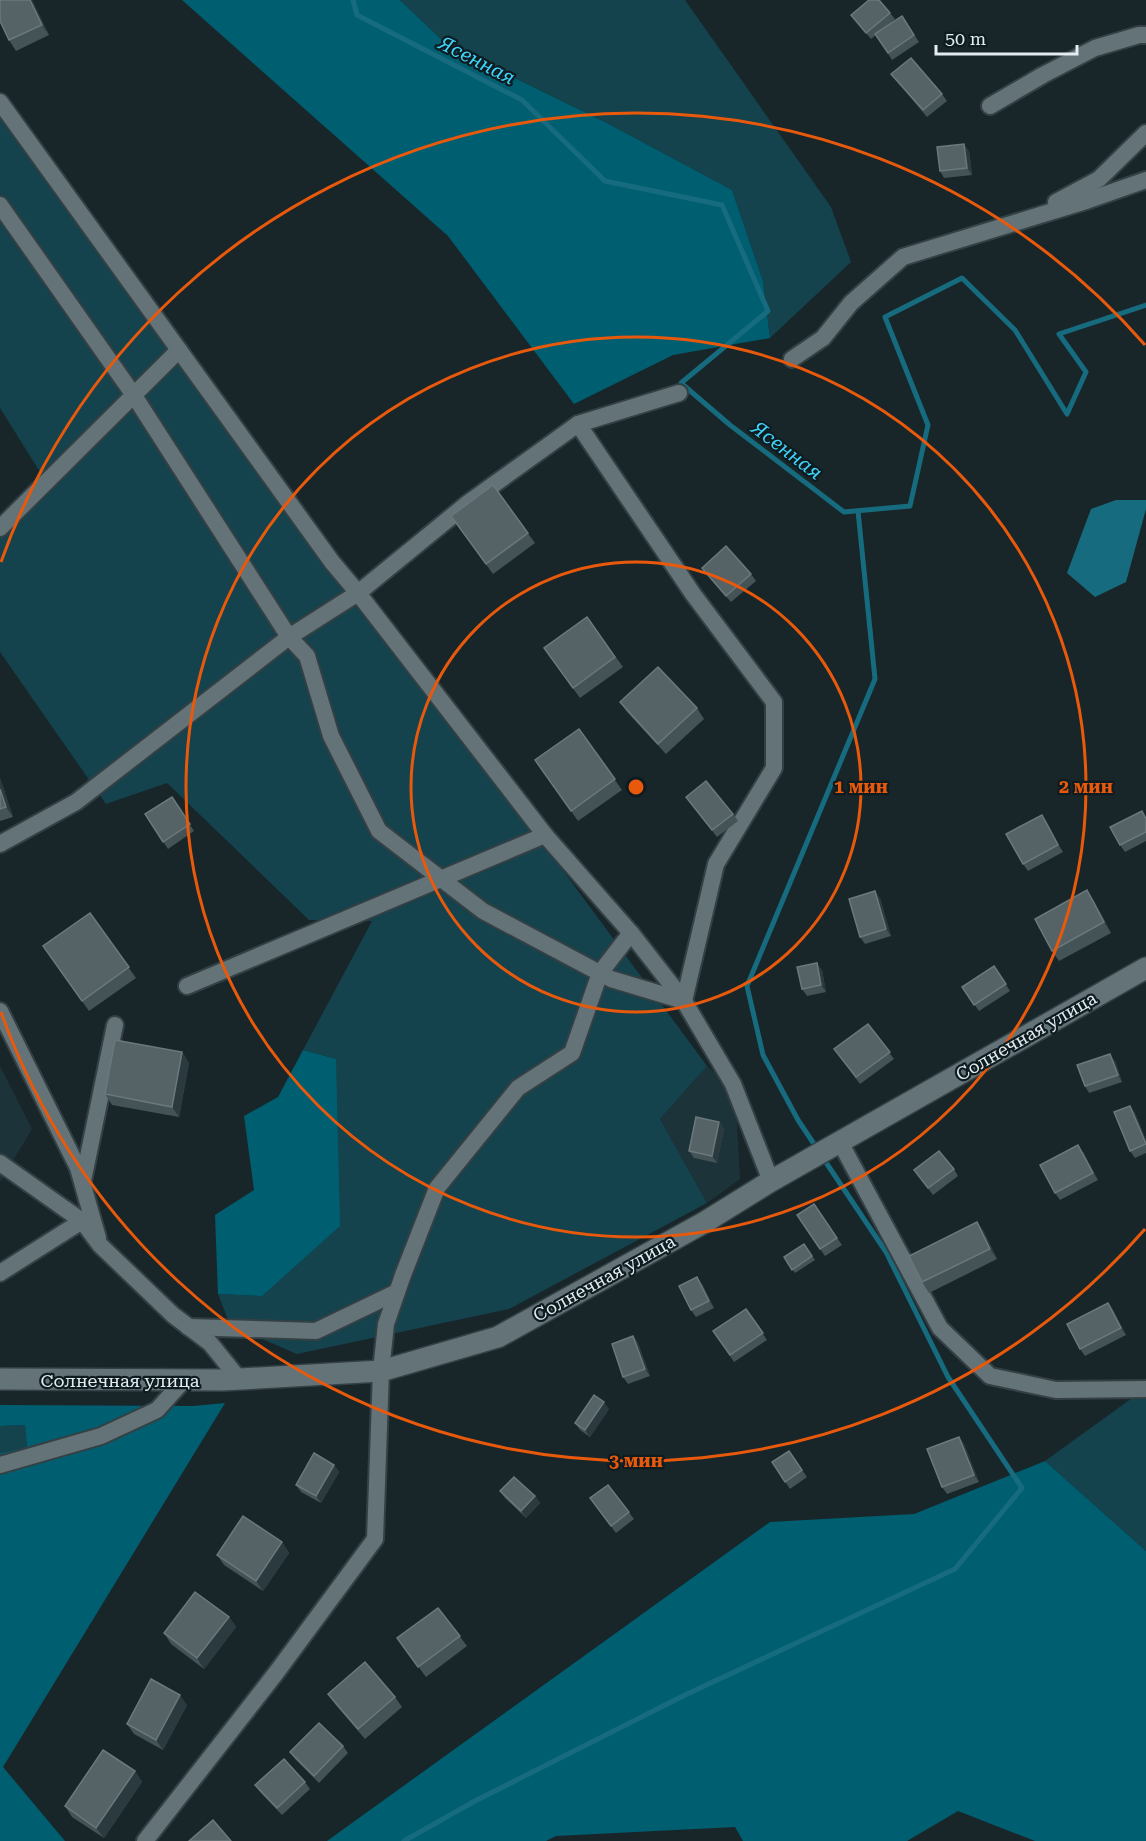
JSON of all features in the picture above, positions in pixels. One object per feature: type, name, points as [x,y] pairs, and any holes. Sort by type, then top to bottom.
[{"type":"street","points":[[990,106],[1095,48],[1146,35]]},
{"type":"street","points":[[0,102],[332,562],[545,835],[631,933],[684,1001],[733,1084],[771,1181]]},
{"type":"street","points":[[1018,222],[1099,179],[1146,134]]},
{"type":"street","points":[[792,359],[823,338],[851,303],[903,256],[1018,222],[1146,180]]},
{"type":"street","points":[[0,205],[133,394],[289,637],[307,656],[331,736],[379,831],[483,911],[611,979],[684,1001]]},
{"type":"street","points":[[0,528],[178,350]]},
{"type":"street","points":[[0,844],[76,802],[289,637],[358,593],[468,503],[578,424],[679,393]]},
{"type":"street","points":[[578,424],[693,594],[774,702],[774,768],[716,864],[684,1001]]},
{"type":"street","points":[[187,986],[545,835]]},
{"type":"street","points":[[144,1841],[276,1673],[375,1539],[381,1371],[386,1324],[437,1188],[518,1088],[572,1053],[600,973],[631,933]]},
{"type":"street","name":"Солнечная улица","points":[[0,1379],[239,1379],[381,1371],[498,1337],[705,1222],[771,1181],[1146,968]]},
{"type":"street","points":[[0,1011],[78,1168],[100,1245]]},
{"type":"street","points":[[82,1182],[115,1025]]},
{"type":"street","points":[[840,1142],[940,1328],[990,1376],[1056,1390],[1146,1389]]},
{"type":"street","points":[[0,1163],[82,1221],[100,1245],[173,1316],[210,1343],[239,1379]]},
{"type":"street","points":[[0,1273],[82,1221]]},
{"type":"street","points":[[188,1327],[316,1331],[397,1292]]},
{"type":"street","points":[[0,1465],[101,1436],[157,1410],[184,1380]]},
{"type":"shaded area","points":[[182,0],[400,0],[447,45],[607,123],[732,190],[763,281],[770,338],[673,355],[574,404],[448,236]]},
{"type":"shaded area","points":[[400,0],[685,0],[831,207],[851,262],[770,338],[763,281],[732,190],[607,123],[447,45]]},
{"type":"shaded area","points":[[0,106],[707,1066],[660,1119],[707,1203],[509,1309],[297,1354],[230,1325],[218,1294],[262,1296],[336,1059],[303,1050],[372,921],[309,920],[167,783],[106,804],[0,652],[0,522],[45,480],[0,408]]},
{"type":"shaded area","points":[[1116,500],[1146,500],[1146,509],[1126,582],[1095,597],[1067,573],[1091,509]]},
{"type":"shaded area","points":[[303,1050],[336,1059],[340,1226],[262,1296],[218,1294],[215,1215],[254,1190],[244,1116],[278,1097]]},
{"type":"shaded area","points":[[0,1066],[32,1129],[0,1182]]},
{"type":"shaded area","points":[[707,1066],[735,1090],[740,1179],[707,1203],[660,1119]]},
{"type":"shaded area","points":[[1146,1388],[1146,1551],[1045,1461]]},
{"type":"shaded area","points":[[225,1403],[3,1767],[65,1841],[0,1841],[0,1453],[27,1447],[25,1425],[0,1426],[0,1405],[193,1406]]},
{"type":"shaded area","points":[[25,1425],[27,1447],[0,1453],[0,1426]]},
{"type":"shaded area","points":[[1045,1461],[1146,1551],[1146,1841],[1035,1841],[958,1811],[907,1841],[743,1841],[735,1827],[556,1836],[546,1841],[327,1841],[770,1522],[914,1514]]},
{"type":"building","points":[[0,0],[30,0],[42,25],[9,40],[0,21]]},
{"type":"building","points":[[869,0],[879,0],[890,13],[866,33],[851,15]]},
{"type":"building","points":[[902,16],[914,35],[888,53],[875,34]]},
{"type":"building","points":[[911,58],[942,94],[923,110],[891,74]]},
{"type":"building","points":[[964,144],[967,168],[940,171],[937,147]]},
{"type":"building","points":[[493,485],[528,533],[486,564],[451,516]]},
{"type":"building","points":[[726,546],[751,574],[726,596],[702,568]]},
{"type":"building","points":[[587,617],[615,657],[573,688],[544,648]]},
{"type":"building","points":[[658,667],[697,708],[658,744],[620,702]]},
{"type":"building","points":[[579,729],[615,779],[571,811],[535,760]]},
{"type":"building","points":[[706,781],[733,814],[712,830],[686,797]]},
{"type":"building","points":[[0,789],[6,807],[0,809]]},
{"type":"building","points":[[172,797],[190,824],[163,842],[145,814]]},
{"type":"building","points":[[1142,811],[1146,819],[1146,832],[1120,845],[1110,827]]},
{"type":"building","points":[[1042,815],[1058,845],[1023,864],[1006,834]]},
{"type":"building","points":[[1087,890],[1104,922],[1052,951],[1035,919]]},
{"type":"building","points":[[875,891],[886,929],[860,937],[849,899]]},
{"type":"building","points":[[90,913],[129,967],[82,1001],[43,946]]},
{"type":"building","points":[[817,963],[821,985],[802,989],[797,967]]},
{"type":"building","points":[[994,966],[1006,984],[974,1005],[962,987]]},
{"type":"building","points":[[868,1024],[890,1052],[856,1077],[834,1049]]},
{"type":"building","points":[[115,1040],[182,1052],[172,1107],[105,1094]]},
{"type":"building","points":[[1110,1054],[1118,1075],[1085,1086],[1077,1065]]},
{"type":"building","points":[[1130,1106],[1146,1144],[1130,1151],[1114,1112]]},
{"type":"building","points":[[696,1117],[719,1122],[712,1156],[689,1151]]},
{"type":"building","points":[[1078,1145],[1093,1173],[1055,1193],[1040,1165]]},
{"type":"building","points":[[939,1151],[954,1169],[928,1188],[914,1170]]},
{"type":"building","points":[[814,1204],[837,1238],[820,1249],[797,1215]]},
{"type":"building","points":[[977,1222],[990,1249],[922,1282],[909,1256]]},
{"type":"building","points":[[804,1244],[812,1256],[792,1270],[784,1257]]},
{"type":"building","points":[[697,1277],[709,1301],[691,1310],[679,1286]]},
{"type":"building","points":[[1108,1303],[1121,1328],[1080,1349],[1067,1324]]},
{"type":"building","points":[[746,1309],[763,1333],[730,1355],[713,1331]]},
{"type":"building","points":[[633,1336],[645,1369],[623,1377],[612,1344]]},
{"type":"building","points":[[594,1395],[604,1402],[585,1430],[575,1423]]},
{"type":"building","points":[[959,1437],[974,1475],[942,1487],[927,1449]]},
{"type":"building","points":[[789,1451],[802,1470],[785,1482],[772,1462]]},
{"type":"building","points":[[314,1453],[334,1465],[316,1496],[296,1485]]},
{"type":"building","points":[[514,1477],[535,1496],[521,1511],[500,1491]]},
{"type":"building","points":[[608,1485],[629,1512],[611,1526],[590,1498]]},
{"type":"building","points":[[243,1516],[282,1542],[256,1581],[217,1555]]},
{"type":"building","points":[[195,1592],[229,1617],[197,1658],[164,1633]]},
{"type":"building","points":[[438,1608],[460,1636],[418,1667],[397,1638]]},
{"type":"building","points":[[365,1662],[395,1697],[358,1729],[328,1694]]},
{"type":"building","points":[[151,1679],[180,1695],[156,1740],[127,1724]]},
{"type":"building","points":[[319,1723],[343,1746],[314,1776],[290,1752]]},
{"type":"building","points":[[103,1750],[135,1771],[96,1828],[65,1806]]},
{"type":"building","points":[[284,1759],[305,1782],[277,1808],[255,1785]]},
{"type":"building","points":[[213,1820],[231,1841],[189,1841]]},
{"type":"waterway","name":"Ясенная","points":[[353,0],[357,15],[522,100],[605,181],[722,205],[768,311],[681,383],[730,425],[844,512],[910,506],[928,425],[885,317],[962,278],[1015,330],[1067,414],[1086,372],[1059,334],[1146,305]]},
{"type":"waterway","points":[[818,1150],[798,1120],[763,1055],[747,986],[875,679],[858,511]]},
{"type":"waterway","points":[[404,1841],[475,1801],[685,1695],[955,1569],[1022,1488],[948,1377],[886,1252],[823,1158]]}]
